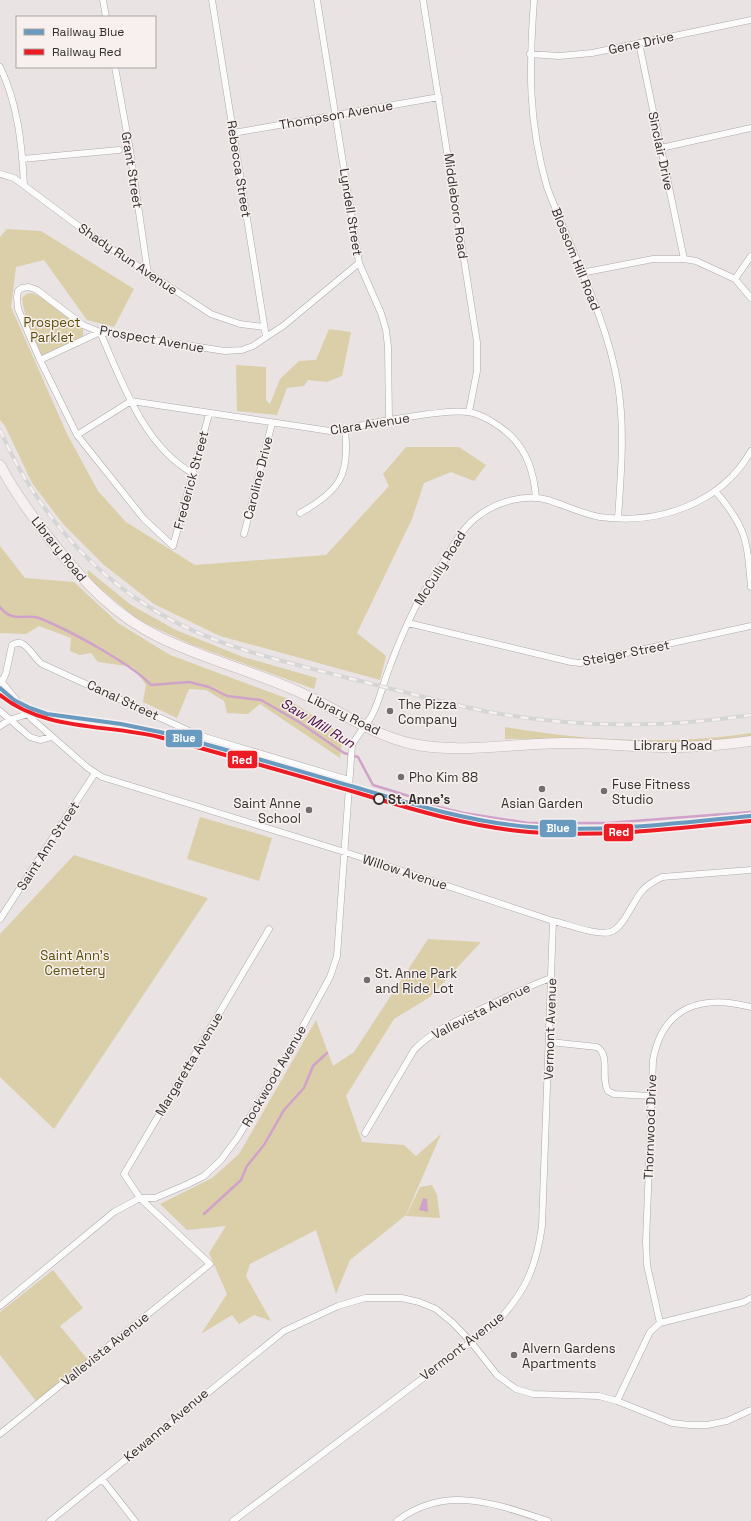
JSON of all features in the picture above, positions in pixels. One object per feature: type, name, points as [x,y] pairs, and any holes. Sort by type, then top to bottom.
[{"type":"main road","name":"Library Road","points":[[0,465],[24,504],[79,575],[97,594],[133,623],[179,646],[272,680],[300,692],[364,727],[413,744],[438,747],[561,743],[695,747],[751,741]]},
{"type":"street","points":[[103,0],[106,16]]},
{"type":"street","name":"Rebecca Street","points":[[212,0],[266,337]]},
{"type":"street","name":"Lyndell Street","points":[[317,0],[359,263],[381,313],[386,330],[388,347],[388,420]]},
{"type":"street","name":"Middleboro Road","points":[[422,0],[439,97],[477,342],[477,371],[469,412]]},
{"type":"street","name":"Blossom Hill Road","points":[[534,0],[530,54],[530,98],[541,165],[547,187],[602,327],[618,384],[621,409],[622,446],[618,518]]},
{"type":"street","name":"Gene Drive","points":[[530,54],[576,55],[751,20]]},
{"type":"street","name":"Sinclair Drive","points":[[639,43],[684,259]]},
{"type":"street","points":[[0,67],[7,80],[20,132],[24,186]]},
{"type":"street","name":"Grant Street","points":[[115,68],[130,150],[148,274]]},
{"type":"street","name":"Thompson Avenue","points":[[233,133],[439,97]]},
{"type":"street","points":[[661,148],[751,128]]},
{"type":"street","points":[[22,159],[119,150]]},
{"type":"street","name":"Shady Run Avenue","points":[[0,174],[14,178],[88,234],[211,314],[240,324],[264,327]]},
{"type":"street","points":[[736,279],[751,256]]},
{"type":"street","points":[[581,272],[653,259],[684,259],[696,261],[736,279],[751,298]]},
{"type":"street","name":"Prospect Avenue","points":[[173,546],[144,519],[77,435],[40,360],[18,309],[18,291],[22,288],[29,287],[37,290],[83,325],[100,332],[225,351],[242,350],[253,346],[283,326],[359,263]]},
{"type":"street","points":[[40,360],[100,332],[139,417],[168,455],[179,466],[194,474]]},
{"type":"street","points":[[77,435],[131,402]]},
{"type":"street","name":"Clara Avenue","points":[[131,402],[272,422],[319,431],[345,430],[388,420],[448,412],[469,412],[503,429],[514,440],[524,453],[531,467],[535,481],[536,498]]},
{"type":"street","name":"Frederick Street","points":[[173,546],[194,474],[209,414]]},
{"type":"street","name":"Caroline Drive","points":[[244,534],[272,422]]},
{"type":"street","points":[[300,513],[327,496],[342,475],[347,451],[345,430]]},
{"type":"street","name":"McCully Road","points":[[364,727],[382,693],[390,666],[414,609],[467,526],[481,514],[498,505],[517,500],[536,498],[587,514],[618,518],[646,517],[667,513],[702,500],[716,492],[734,475],[751,451]]},
{"type":"street","points":[[716,492],[734,512],[744,535],[751,587]]},
{"type":"street","name":"Steiger Street","points":[[408,623],[566,661],[580,663],[751,626]]},
{"type":"street","name":"Canal Street","points":[[1,681],[6,673],[10,648],[14,643],[20,643],[25,645],[42,664],[198,735],[349,780]]},
{"type":"street","name":"Willow Avenue","points":[[1,681],[28,714],[51,737],[95,773],[134,787],[344,852],[553,921],[602,932],[610,932],[620,925],[634,900],[643,890],[651,882],[662,877],[751,870]]},
{"type":"street","points":[[0,711],[30,737],[40,740],[51,737]]},
{"type":"street","points":[[0,726],[10,720],[28,714]]},
{"type":"street","name":"Rockwood Avenue","points":[[0,1306],[114,1212],[140,1198],[155,1198],[204,1176],[221,1160],[238,1137],[291,1048],[330,976],[337,956],[341,929],[344,852],[352,745],[364,727]]},
{"type":"street","name":"Saint Ann Street","points":[[0,919],[95,773]]},
{"type":"street","name":"Vermont Avenue","points":[[233,1521],[495,1324],[513,1306],[534,1265],[542,1226],[550,1042],[553,921]]},
{"type":"street","name":"Margaretta Avenue","points":[[140,1198],[124,1174],[269,930]]},
{"type":"street","name":"Vallevista Avenue","points":[[365,1133],[414,1050],[424,1040],[479,1011],[551,978]]},
{"type":"street","name":"Thornwood Drive","points":[[660,1323],[647,1265],[646,1242],[652,1060],[656,1042],[664,1027],[674,1016],[694,1006],[706,1003],[725,1002],[751,1007]]},
{"type":"street","points":[[550,1042],[597,1047],[603,1054],[605,1085],[608,1091],[614,1094],[651,1096]]},
{"type":"street","name":"Vallevista Avenue","points":[[0,1434],[210,1264],[140,1198]]},
{"type":"street","name":"Kewanna Avenue","points":[[50,1521],[218,1383],[284,1331],[350,1301],[385,1297],[402,1298],[419,1302],[436,1309],[453,1323],[471,1342],[497,1375],[516,1389],[532,1394],[587,1395],[617,1401],[665,1421],[690,1425],[707,1425],[727,1421],[751,1410]]},
{"type":"street","points":[[617,1401],[650,1332],[660,1323],[744,1302],[751,1298]]},
{"type":"street","points":[[102,1479],[135,1521]]},
{"type":"street","points":[[397,1521],[422,1507],[458,1499],[479,1500],[548,1521]]},
{"type":"green space","points":[[7,229],[41,231],[134,289],[114,327],[87,320],[44,260],[16,267],[11,307],[67,434],[98,491],[126,522],[195,565],[326,555],[389,486],[383,474],[406,447],[459,447],[486,465],[474,481],[451,472],[424,483],[412,519],[357,633],[386,656],[380,680],[220,636],[154,604],[104,565],[63,524],[32,483],[5,426],[0,420],[0,237]]},
{"type":"green space","name":"Prospect Parklet","points":[[31,293],[38,295],[83,329],[83,336],[42,356],[23,305],[22,298],[26,294]]},
{"type":"green space","points":[[329,329],[351,332],[342,376],[327,382],[308,380],[304,386],[287,388],[277,415],[237,411],[236,365],[266,367],[266,400],[270,404],[280,379],[299,361],[316,360]]},
{"type":"green space","points":[[0,546],[25,578],[74,582],[118,623],[170,655],[286,698],[343,735],[340,758],[260,704],[248,714],[227,713],[224,701],[206,690],[189,689],[177,718],[143,702],[146,685],[133,667],[98,662],[91,653],[80,655],[70,651],[71,638],[39,626],[26,634],[0,633]]},
{"type":"green space","points":[[88,570],[131,605],[176,630],[243,657],[317,678],[314,689],[190,644],[138,620],[87,577]]},
{"type":"green space","points":[[505,727],[566,736],[628,740],[690,739],[751,733],[751,737],[673,743],[574,739],[505,739]]},
{"type":"green space","points":[[200,817],[272,838],[259,881],[187,859]]},
{"type":"green space","name":"Saint Ann's Cemetery","points":[[74,855],[208,898],[54,1129],[0,1077],[0,934]]},
{"type":"green space","points":[[428,939],[481,942],[430,997],[394,1019],[346,1096],[362,1142],[404,1145],[416,1156],[441,1134],[406,1215],[350,1260],[336,1294],[316,1230],[250,1264],[246,1276],[271,1321],[254,1315],[239,1324],[232,1315],[201,1334],[227,1294],[209,1253],[226,1226],[187,1230],[160,1204],[212,1178],[239,1154],[316,1020],[333,1066],[354,1052]]},
{"type":"green space","points":[[432,1185],[437,1195],[440,1218],[406,1216],[420,1187]]},
{"type":"green space","points":[[53,1270],[83,1308],[60,1326],[88,1360],[36,1401],[0,1355],[0,1312]]},
{"type":"shaded area","points":[[423,1198],[427,1199],[428,1212],[419,1210]]},
{"type":"waterway","name":"Saw Mill Run","points":[[0,607],[14,617],[39,618],[66,630],[115,657],[151,685],[189,682],[209,687],[227,696],[261,700],[299,722],[344,753],[358,757],[373,785],[412,797],[426,804],[464,813],[528,823],[608,823],[751,812]]},
{"type":"waterway","points":[[204,1214],[241,1180],[247,1166],[264,1145],[284,1110],[304,1088],[313,1066],[327,1053]]},
{"type":"railway","points":[[0,430],[26,481],[42,504],[59,527],[98,568],[143,603],[166,617],[215,640],[292,664],[475,709],[526,718],[590,724],[655,724],[751,715]]},
{"type":"rail line","name":"Blue","points":[[0,688],[14,700],[47,714],[121,724],[160,732],[422,806],[465,817],[508,825],[558,829],[613,828],[751,816]]},
{"type":"rail line","name":"Red","points":[[0,695],[17,707],[56,721],[159,737],[421,811],[464,822],[507,830],[557,834],[613,833],[751,821]]},
{"type":"place","name":"The Pizza Company","points":[[390,711]]},
{"type":"place","name":"Pho Kim 88","points":[[401,777]]},
{"type":"place","name":"Asian Garden","points":[[542,789]]},
{"type":"place","name":"Fuse Fitness Studio","points":[[604,791]]},
{"type":"place","name":"St. Anne's","points":[[379,799]]},
{"type":"place","name":"Saint Anne School","points":[[309,810]]},
{"type":"place","name":"St. Anne Park and Ride Lot","points":[[367,980]]},
{"type":"place","name":"Alvern Gardens Apartments","points":[[514,1355]]}]
